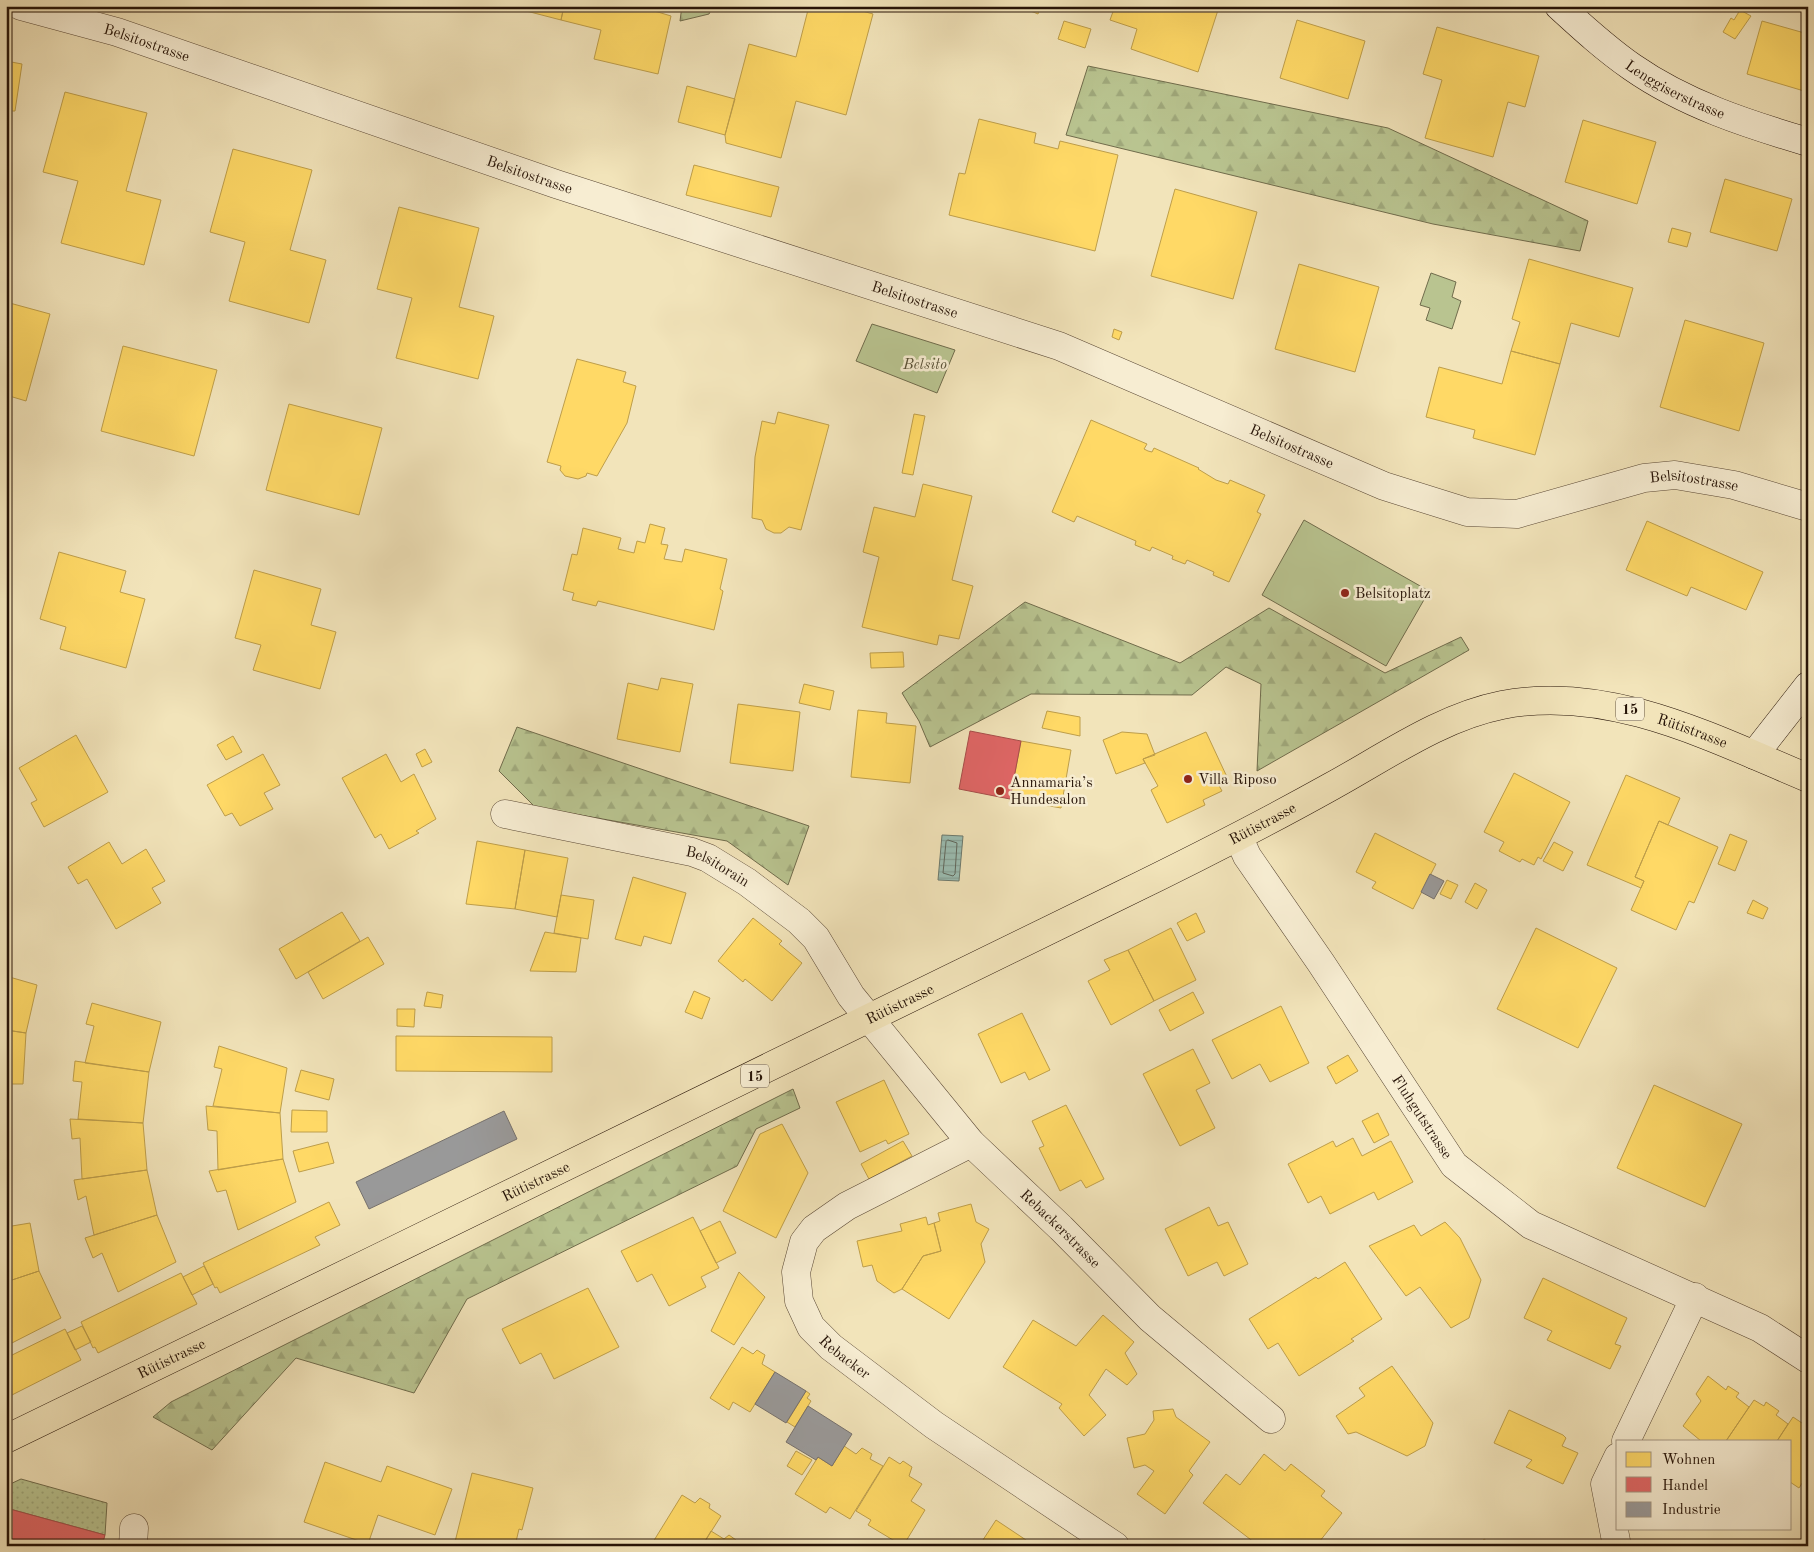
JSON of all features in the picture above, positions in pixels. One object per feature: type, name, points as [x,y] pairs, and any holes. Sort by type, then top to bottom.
[{"type":"main road","name":"Rütistrasse","points":[[6,1439],[1239,838],[1458,718],[1500,705],[1540,700],[1616,705],[1754,755],[1808,778]]},
{"type":"street","name":"Belsitostrasse","points":[[21,6],[117,32],[596,198],[1059,346],[1384,486],[1467,512],[1517,514],[1644,478],[1675,475],[1734,485],[1808,507]]},
{"type":"street","name":"Lenggiserstrasse","points":[[1559,6],[1602,45],[1664,87],[1752,126],[1808,142]]},
{"type":"street","points":[[1754,755],[1808,686]]},
{"type":"street","name":"Belsitorain","points":[[505,814],[673,846],[708,858],[747,882],[799,921],[816,938],[851,996],[869,1019]]},
{"type":"street","name":"Fluhgutstrasse","points":[[1239,838],[1247,856],[1321,963],[1454,1166],[1531,1225],[1695,1297],[1760,1328],[1808,1359]]},
{"type":"street","name":"Rebackerstrasse","points":[[869,1019],[971,1143],[1061,1228],[1150,1318],[1271,1419]]},
{"type":"street","name":"Rebacker","points":[[971,1143],[846,1206],[814,1229],[804,1242],[796,1272],[799,1301],[811,1327],[837,1352],[934,1424],[1115,1546]]},
{"type":"street","points":[[1626,1440],[1695,1297]]},
{"type":"street","points":[[1616,1461],[1605,1484],[1617,1546]]},
{"type":"green space","points":[[682,6],[713,6],[709,14],[680,21]]},
{"type":"green space","points":[[1088,66],[1388,128],[1588,221],[1580,251],[1433,224],[1066,135]]},
{"type":"green space","points":[[1431,273],[1456,282],[1452,297],[1461,301],[1452,329],[1426,320],[1430,308],[1420,305]]},
{"type":"green space","name":"Belsito","points":[[872,324],[955,350],[937,393],[856,361]]},
{"type":"green space","name":"Belsitoplatz","points":[[1304,520],[1429,591],[1386,666],[1262,595]]},
{"type":"green space","points":[[1025,602],[1180,663],[1269,608],[1385,673],[1461,637],[1469,650],[1257,771],[1261,684],[1226,667],[1192,695],[1031,694],[930,747],[919,721],[902,693]]},
{"type":"green space","points":[[517,727],[809,826],[788,885],[727,841],[535,807],[499,771]]},
{"type":"green space","points":[[793,1089],[800,1108],[756,1129],[737,1166],[467,1299],[414,1393],[296,1358],[212,1450],[153,1417],[171,1402]]},
{"type":"green space","points":[[21,1479],[107,1503],[105,1535],[6,1508],[6,1486]]},
{"type":"water","points":[[942,835],[963,836],[959,881],[938,880]]},
{"type":"building: Wohnen","points":[[507,6],[564,6],[561,20]]},
{"type":"building: Wohnen","points":[[564,6],[638,6],[671,16],[658,74],[594,59],[601,30],[561,20]]},
{"type":"building: Wohnen","points":[[809,6],[845,6],[873,14],[846,115],[796,101],[781,158],[726,143],[725,135],[749,44],[796,57]]},
{"type":"building: Wohnen","points":[[1019,6],[1041,6],[1038,14]]},
{"type":"building: Wohnen","points":[[1115,6],[1205,6],[1218,10],[1198,72],[1131,49],[1137,29],[1110,20]]},
{"type":"building: Wohnen","points":[[1740,10],[1751,16],[1735,39],[1723,32],[1731,18],[1734,20]]},
{"type":"building: Wohnen","points":[[1297,20],[1365,41],[1348,99],[1280,78]]},
{"type":"building: Wohnen","points":[[1064,21],[1091,29],[1085,48],[1058,39]]},
{"type":"building: Wohnen","points":[[1762,21],[1808,34],[1808,79],[1804,91],[1747,74]]},
{"type":"building: Wohnen","points":[[1437,27],[1539,56],[1525,107],[1508,102],[1493,157],[1425,138],[1442,80],[1423,74]]},
{"type":"building: Wohnen","points":[[6,61],[22,64],[15,111],[6,111]]},
{"type":"building: Wohnen","points":[[687,86],[735,99],[725,135],[678,122]]},
{"type":"building: Wohnen","points":[[65,92],[147,113],[126,191],[161,200],[144,265],[61,243],[78,181],[43,172]]},
{"type":"building: Wohnen","points":[[979,119],[1036,133],[1034,143],[1058,149],[1060,141],[1118,155],[1095,251],[949,215],[959,173],[965,174]]},
{"type":"building: Wohnen","points":[[1583,120],[1656,142],[1637,204],[1565,182]]},
{"type":"building: Wohnen","points":[[233,149],[312,170],[290,250],[326,260],[309,323],[229,301],[245,242],[210,232]]},
{"type":"building: Wohnen","points":[[694,165],[779,187],[771,217],[686,195]]},
{"type":"building: Wohnen","points":[[1725,179],[1792,199],[1777,251],[1710,232]]},
{"type":"building: Wohnen","points":[[1175,189],[1257,212],[1233,299],[1151,276]]},
{"type":"building: Wohnen","points":[[399,207],[479,228],[459,307],[494,316],[478,379],[396,358],[412,298],[377,289]]},
{"type":"building: Wohnen","points":[[1672,228],[1691,233],[1687,247],[1668,242]]},
{"type":"building: Wohnen","points":[[1529,259],[1633,288],[1619,337],[1571,323],[1560,364],[1511,351],[1520,322],[1512,319]]},
{"type":"building: Wohnen","points":[[1299,264],[1379,287],[1355,372],[1275,349]]},
{"type":"building: Wohnen","points":[[6,302],[50,314],[26,401],[6,395]]},
{"type":"building: Wohnen","points":[[1685,320],[1764,343],[1739,431],[1660,407]]},
{"type":"building: Wohnen","points":[[1114,329],[1122,332],[1119,340],[1112,337]]},
{"type":"building: Wohnen","points":[[123,346],[217,370],[194,456],[101,431]]},
{"type":"building: Wohnen","points":[[1511,351],[1560,364],[1535,455],[1473,438],[1475,430],[1426,417],[1439,367],[1502,384]]},
{"type":"building: Wohnen","points":[[577,359],[626,372],[623,382],[636,386],[627,423],[597,476],[587,473],[586,476],[578,479],[565,476],[560,470],[561,466],[547,462]]},
{"type":"building: Wohnen","points":[[289,404],[382,428],[359,515],[266,490]]},
{"type":"building: Wohnen","points":[[778,412],[829,425],[801,530],[789,527],[781,533],[774,533],[766,529],[762,520],[752,518],[755,457],[762,421],[775,424]]},
{"type":"building: Wohnen","points":[[914,414],[925,416],[913,475],[902,473]]},
{"type":"building: Wohnen","points":[[1091,420],[1147,444],[1144,449],[1148,451],[1152,452],[1154,448],[1199,468],[1216,480],[1228,484],[1230,480],[1265,495],[1257,512],[1261,514],[1229,582],[1213,575],[1214,572],[1187,560],[1185,564],[1172,559],[1173,556],[1152,547],[1150,551],[1135,545],[1136,541],[1077,516],[1074,522],[1052,512]]},
{"type":"building: Wohnen","points":[[923,484],[972,496],[952,580],[973,586],[959,639],[939,635],[937,645],[862,627],[879,557],[863,552],[874,507],[915,517]]},
{"type":"building: Wohnen","points":[[1647,521],[1763,572],[1746,610],[1691,587],[1687,596],[1626,570]]},
{"type":"building: Wohnen","points":[[650,524],[665,528],[661,544],[668,545],[664,559],[682,562],[685,549],[727,559],[720,589],[723,591],[714,630],[598,601],[596,606],[572,600],[574,593],[563,590],[572,554],[577,555],[583,528],[621,538],[618,549],[634,553],[637,541],[645,543]]},
{"type":"building: Wohnen","points":[[59,552],[126,571],[120,592],[145,599],[126,668],[60,649],[66,627],[40,619]]},
{"type":"building: Wohnen","points":[[254,570],[321,589],[311,625],[336,632],[320,689],[253,670],[261,645],[235,638]]},
{"type":"building: Wohnen","points":[[903,652],[904,667],[871,668],[870,653]]},
{"type":"building: Wohnen","points":[[661,678],[693,684],[680,752],[617,739],[628,683],[658,690]]},
{"type":"building: Wohnen","points":[[804,684],[834,691],[830,710],[799,703]]},
{"type":"building: Wohnen","points":[[738,704],[800,712],[793,771],[730,763]]},
{"type":"building: Wohnen","points":[[858,710],[887,713],[886,723],[916,726],[910,783],[851,777]]},
{"type":"building: Wohnen","points":[[1047,711],[1080,717],[1080,736],[1042,728]]},
{"type":"building: Wohnen","points":[[1122,732],[1147,734],[1155,755],[1143,759],[1145,763],[1116,774],[1103,740]]},
{"type":"building: Wohnen","name":"Villa Riposo","points":[[1206,732],[1227,777],[1217,782],[1222,791],[1203,800],[1205,805],[1167,823],[1151,790],[1158,786],[1143,759]]},
{"type":"building: Wohnen","points":[[76,735],[108,792],[44,827],[31,803],[37,800],[19,768]]},
{"type":"building: Wohnen","points":[[233,736],[242,752],[226,760],[217,745]]},
{"type":"building: Wohnen","points":[[1021,741],[1071,750],[1061,808],[1010,799]]},
{"type":"building: Wohnen","points":[[425,749],[432,762],[422,767],[416,754]]},
{"type":"building: Wohnen","points":[[263,754],[280,785],[264,793],[273,809],[240,826],[232,813],[225,816],[207,785]]},
{"type":"building: Wohnen","points":[[386,754],[401,782],[414,774],[436,819],[416,831],[419,833],[389,849],[381,834],[375,838],[342,778]]},
{"type":"building: Wohnen","points":[[1514,773],[1570,802],[1541,859],[1538,857],[1534,865],[1522,859],[1520,862],[1499,851],[1504,842],[1484,832]]},
{"type":"building: Wohnen","points":[[1626,775],[1680,798],[1668,825],[1659,821],[1635,877],[1644,881],[1641,888],[1587,865]]},
{"type":"building: Wohnen","points":[[1659,821],[1718,847],[1694,903],[1689,901],[1676,930],[1631,910],[1644,881],[1635,877]]},
{"type":"building: Wohnen","points":[[1375,833],[1436,864],[1413,909],[1372,888],[1376,882],[1356,872]]},
{"type":"building: Wohnen","points":[[1730,834],[1747,841],[1735,871],[1718,864]]},
{"type":"building: Wohnen","points":[[477,841],[525,850],[515,909],[466,904]]},
{"type":"building: Wohnen","points":[[109,842],[122,864],[146,849],[165,881],[152,888],[161,903],[116,929],[87,879],[78,884],[68,867]]},
{"type":"building: Wohnen","points":[[1554,842],[1573,852],[1563,871],[1543,861]]},
{"type":"building: Wohnen","points":[[525,850],[568,858],[557,917],[515,909]]},
{"type":"building: Wohnen","points":[[633,877],[686,893],[671,944],[644,936],[641,946],[615,939]]},
{"type":"building: Wohnen","points":[[1447,880],[1458,885],[1451,899],[1440,894]]},
{"type":"building: Wohnen","points":[[1475,883],[1487,890],[1477,909],[1465,902]]},
{"type":"building: Wohnen","points":[[561,895],[594,900],[588,939],[554,933]]},
{"type":"building: Wohnen","points":[[1753,900],[1768,908],[1763,919],[1747,913]]},
{"type":"building: Wohnen","points":[[342,912],[360,941],[296,979],[279,949]]},
{"type":"building: Wohnen","points":[[1196,913],[1205,932],[1187,941],[1177,923]]},
{"type":"building: Wohnen","points":[[753,918],[782,941],[779,944],[802,963],[772,1001],[745,979],[743,982],[718,961]]},
{"type":"building: Wohnen","points":[[1171,928],[1196,980],[1154,1001],[1128,950]]},
{"type":"building: Wohnen","points":[[1536,928],[1617,968],[1578,1048],[1497,1009]]},
{"type":"building: Wohnen","points":[[545,932],[581,938],[576,972],[530,971]]},
{"type":"building: Wohnen","points":[[368,937],[384,964],[323,999],[308,972]]},
{"type":"building: Wohnen","points":[[1128,950],[1154,1001],[1111,1025],[1088,981],[1110,970],[1104,960]]},
{"type":"building: Wohnen","points":[[6,976],[37,985],[26,1033],[6,1030]]},
{"type":"building: Wohnen","points":[[694,991],[710,998],[702,1019],[685,1012]]},
{"type":"building: Wohnen","points":[[427,992],[443,995],[441,1008],[424,1006]]},
{"type":"building: Wohnen","points":[[1193,992],[1204,1013],[1170,1031],[1159,1010]]},
{"type":"building: Wohnen","points":[[92,1003],[161,1022],[149,1072],[85,1063],[94,1026],[86,1024]]},
{"type":"building: Wohnen","points":[[1281,1006],[1309,1063],[1270,1082],[1260,1064],[1232,1079],[1212,1040]]},
{"type":"building: Wohnen","points":[[397,1009],[415,1009],[414,1027],[397,1026]]},
{"type":"building: Wohnen","points":[[1022,1013],[1050,1070],[1029,1080],[1025,1072],[1001,1083],[978,1034]]},
{"type":"building: Wohnen","points":[[6,1030],[26,1033],[23,1084],[6,1084]]},
{"type":"building: Wohnen","points":[[396,1036],[552,1037],[552,1072],[396,1071]]},
{"type":"building: Wohnen","points":[[219,1046],[287,1068],[280,1113],[213,1106],[222,1069],[214,1067]]},
{"type":"building: Wohnen","points":[[1193,1049],[1210,1083],[1196,1090],[1215,1128],[1180,1146],[1143,1074]]},
{"type":"building: Wohnen","points":[[1348,1055],[1358,1071],[1336,1084],[1327,1067]]},
{"type":"building: Wohnen","points":[[75,1061],[149,1072],[143,1123],[78,1119],[82,1082],[73,1081]]},
{"type":"building: Wohnen","points":[[301,1070],[334,1079],[329,1100],[295,1091]]},
{"type":"building: Wohnen","points":[[884,1080],[909,1134],[888,1144],[886,1140],[860,1152],[836,1102]]},
{"type":"building: Wohnen","points":[[1654,1085],[1742,1124],[1705,1207],[1617,1168]]},
{"type":"building: Wohnen","points":[[1066,1105],[1104,1179],[1086,1188],[1081,1180],[1060,1191],[1039,1148],[1044,1146],[1032,1121]]},
{"type":"building: Wohnen","points":[[206,1106],[280,1113],[283,1159],[218,1170],[217,1131],[208,1130]]},
{"type":"building: Wohnen","points":[[292,1110],[327,1111],[327,1132],[291,1132]]},
{"type":"building: Wohnen","points":[[1378,1113],[1389,1135],[1374,1143],[1362,1121]]},
{"type":"building: Wohnen","points":[[70,1119],[143,1123],[147,1170],[82,1179],[80,1138],[72,1139]]},
{"type":"building: Wohnen","points":[[782,1124],[808,1173],[776,1238],[723,1211],[760,1134]]},
{"type":"building: Wohnen","points":[[1353,1138],[1362,1156],[1391,1141],[1413,1182],[1378,1200],[1374,1192],[1330,1214],[1321,1196],[1308,1203],[1288,1164],[1333,1141],[1336,1147]]},
{"type":"building: Wohnen","points":[[903,1141],[912,1156],[869,1179],[861,1164]]},
{"type":"building: Wohnen","points":[[328,1142],[334,1163],[299,1172],[293,1151]]},
{"type":"building: Wohnen","points":[[283,1159],[296,1202],[238,1230],[226,1190],[217,1192],[209,1171]]},
{"type":"building: Wohnen","points":[[147,1170],[157,1215],[94,1235],[86,1196],[78,1200],[74,1180]]},
{"type":"building: Wohnen","points":[[329,1202],[340,1225],[315,1237],[320,1245],[220,1293],[217,1287],[215,1288],[203,1263]]},
{"type":"building: Wohnen","points":[[971,1204],[976,1222],[989,1229],[981,1244],[985,1262],[949,1319],[902,1289],[923,1256],[941,1251],[934,1223],[940,1221],[938,1213]]},
{"type":"building: Wohnen","points":[[1209,1207],[1218,1226],[1228,1222],[1248,1264],[1224,1276],[1217,1262],[1188,1276],[1165,1229]]},
{"type":"building: Wohnen","points":[[157,1215],[176,1262],[118,1292],[102,1253],[93,1258],[85,1238]]},
{"type":"building: Wohnen","points":[[693,1217],[719,1268],[701,1277],[706,1287],[669,1306],[652,1274],[637,1282],[621,1251]]},
{"type":"building: Wohnen","points":[[926,1217],[928,1225],[934,1223],[941,1251],[923,1256],[902,1289],[894,1293],[877,1281],[872,1265],[863,1267],[857,1241],[902,1231],[900,1224]]},
{"type":"building: Wohnen","points":[[720,1221],[736,1253],[716,1263],[700,1231]]},
{"type":"building: Wohnen","points":[[1445,1222],[1460,1238],[1481,1280],[1469,1318],[1451,1328],[1420,1287],[1406,1296],[1369,1246],[1414,1225],[1421,1236]]},
{"type":"building: Wohnen","points":[[30,1223],[39,1271],[6,1282],[6,1227]]},
{"type":"building: Wohnen","points":[[1345,1262],[1382,1319],[1351,1339],[1354,1341],[1299,1376],[1278,1343],[1268,1349],[1249,1319],[1316,1277],[1318,1279]]},
{"type":"building: Wohnen","points":[[204,1266],[213,1284],[192,1295],[183,1277]]},
{"type":"building: Wohnen","points":[[39,1271],[61,1318],[6,1346],[6,1282]]},
{"type":"building: Wohnen","points":[[739,1272],[765,1297],[734,1345],[711,1331]]},
{"type":"building: Wohnen","points":[[181,1273],[197,1304],[98,1353],[95,1347],[93,1348],[81,1322]]},
{"type":"building: Wohnen","points":[[1543,1278],[1627,1318],[1615,1344],[1621,1346],[1610,1369],[1547,1340],[1552,1331],[1524,1318]]},
{"type":"building: Wohnen","points":[[588,1288],[619,1347],[554,1379],[541,1353],[520,1364],[502,1329]]},
{"type":"building: Wohnen","points":[[1103,1315],[1134,1342],[1125,1353],[1137,1374],[1127,1385],[1106,1369],[1089,1395],[1106,1415],[1084,1436],[1059,1408],[1062,1404],[1003,1367],[1033,1320],[1076,1346]]},
{"type":"building: Wohnen","points":[[82,1326],[91,1342],[75,1350],[67,1333]]},
{"type":"building: Wohnen","points":[[65,1329],[81,1360],[6,1398],[6,1358]]},
{"type":"building: Wohnen","points":[[742,1347],[753,1354],[757,1350],[765,1355],[762,1364],[775,1372],[750,1412],[733,1402],[729,1410],[710,1398]]},
{"type":"building: Wohnen","points":[[1392,1366],[1433,1423],[1425,1446],[1407,1456],[1356,1432],[1348,1434],[1336,1416],[1365,1396],[1359,1388]]},
{"type":"building: Wohnen","points":[[1708,1376],[1726,1390],[1728,1386],[1739,1393],[1736,1397],[1749,1407],[1727,1440],[1700,1440],[1683,1426],[1701,1401],[1696,1394]]},
{"type":"building: Wohnen","points":[[806,1391],[810,1394],[807,1398],[811,1401],[795,1427],[787,1422]]},
{"type":"building: Wohnen","points":[[1754,1400],[1764,1406],[1766,1402],[1779,1411],[1776,1415],[1788,1424],[1778,1440],[1727,1440]]},
{"type":"building: Wohnen","points":[[1173,1409],[1176,1417],[1210,1442],[1189,1471],[1193,1475],[1165,1514],[1137,1494],[1154,1471],[1145,1465],[1134,1468],[1127,1438],[1145,1434],[1154,1420],[1153,1411]]},
{"type":"building: Wohnen","points":[[1509,1410],[1563,1435],[1566,1438],[1562,1446],[1578,1453],[1563,1484],[1526,1467],[1532,1460],[1494,1443]]},
{"type":"building: Wohnen","points":[[1793,1417],[1808,1427],[1808,1474],[1799,1488],[1792,1483],[1792,1440],[1778,1440]]},
{"type":"building: Wohnen","points":[[844,1446],[856,1454],[862,1448],[872,1454],[870,1459],[883,1466],[850,1519],[830,1507],[826,1513],[795,1494],[818,1457],[832,1466]]},
{"type":"building: Wohnen","points":[[796,1451],[812,1460],[802,1475],[787,1466]]},
{"type":"building: Wohnen","points":[[1264,1454],[1285,1471],[1291,1464],[1325,1491],[1321,1496],[1342,1513],[1316,1546],[1259,1546],[1203,1503],[1226,1474],[1240,1485]]},
{"type":"building: Wohnen","points":[[889,1457],[900,1464],[903,1461],[912,1467],[909,1476],[922,1484],[911,1501],[925,1510],[903,1546],[868,1525],[871,1520],[856,1511]]},
{"type":"building: Wohnen","points":[[325,1462],[381,1482],[387,1466],[452,1489],[435,1535],[378,1515],[368,1544],[304,1522]]},
{"type":"building: Wohnen","points":[[472,1473],[533,1488],[522,1530],[519,1529],[515,1546],[454,1546]]},
{"type":"building: Wohnen","points":[[682,1495],[695,1503],[700,1498],[710,1504],[709,1508],[721,1516],[702,1546],[659,1546],[653,1542]]},
{"type":"building: Wohnen","points":[[996,1520],[1035,1546],[979,1546]]},
{"type":"building: Wohnen","points":[[711,1531],[724,1539],[729,1535],[736,1540],[736,1546],[702,1546]]},
{"type":"building: Wohnen","points":[[1484,1539],[1493,1546],[1479,1546]]},
{"type":"building: Handel","points":[[970,731],[1021,741],[1010,799],[959,789]]},
{"type":"building: Handel","points":[[6,1508],[105,1535],[102,1546],[6,1546]]},
{"type":"building: Industrie","points":[[1430,874],[1444,881],[1434,899],[1421,892]]},
{"type":"building: Industrie","points":[[504,1111],[517,1139],[369,1209],[356,1182]]},
{"type":"building: Industrie","points":[[775,1372],[806,1391],[786,1423],[755,1404]]},
{"type":"building: Industrie","points":[[808,1406],[852,1434],[832,1466],[818,1457],[816,1460],[786,1442]]},
{"type":"place","name":"Belsitoplatz","points":[[1345,593]]},
{"type":"place","name":"Villa Riposo","points":[[1188,779]]},
{"type":"place","name":"Annamaria’s Hundesalon","points":[[1000,791]]}]
